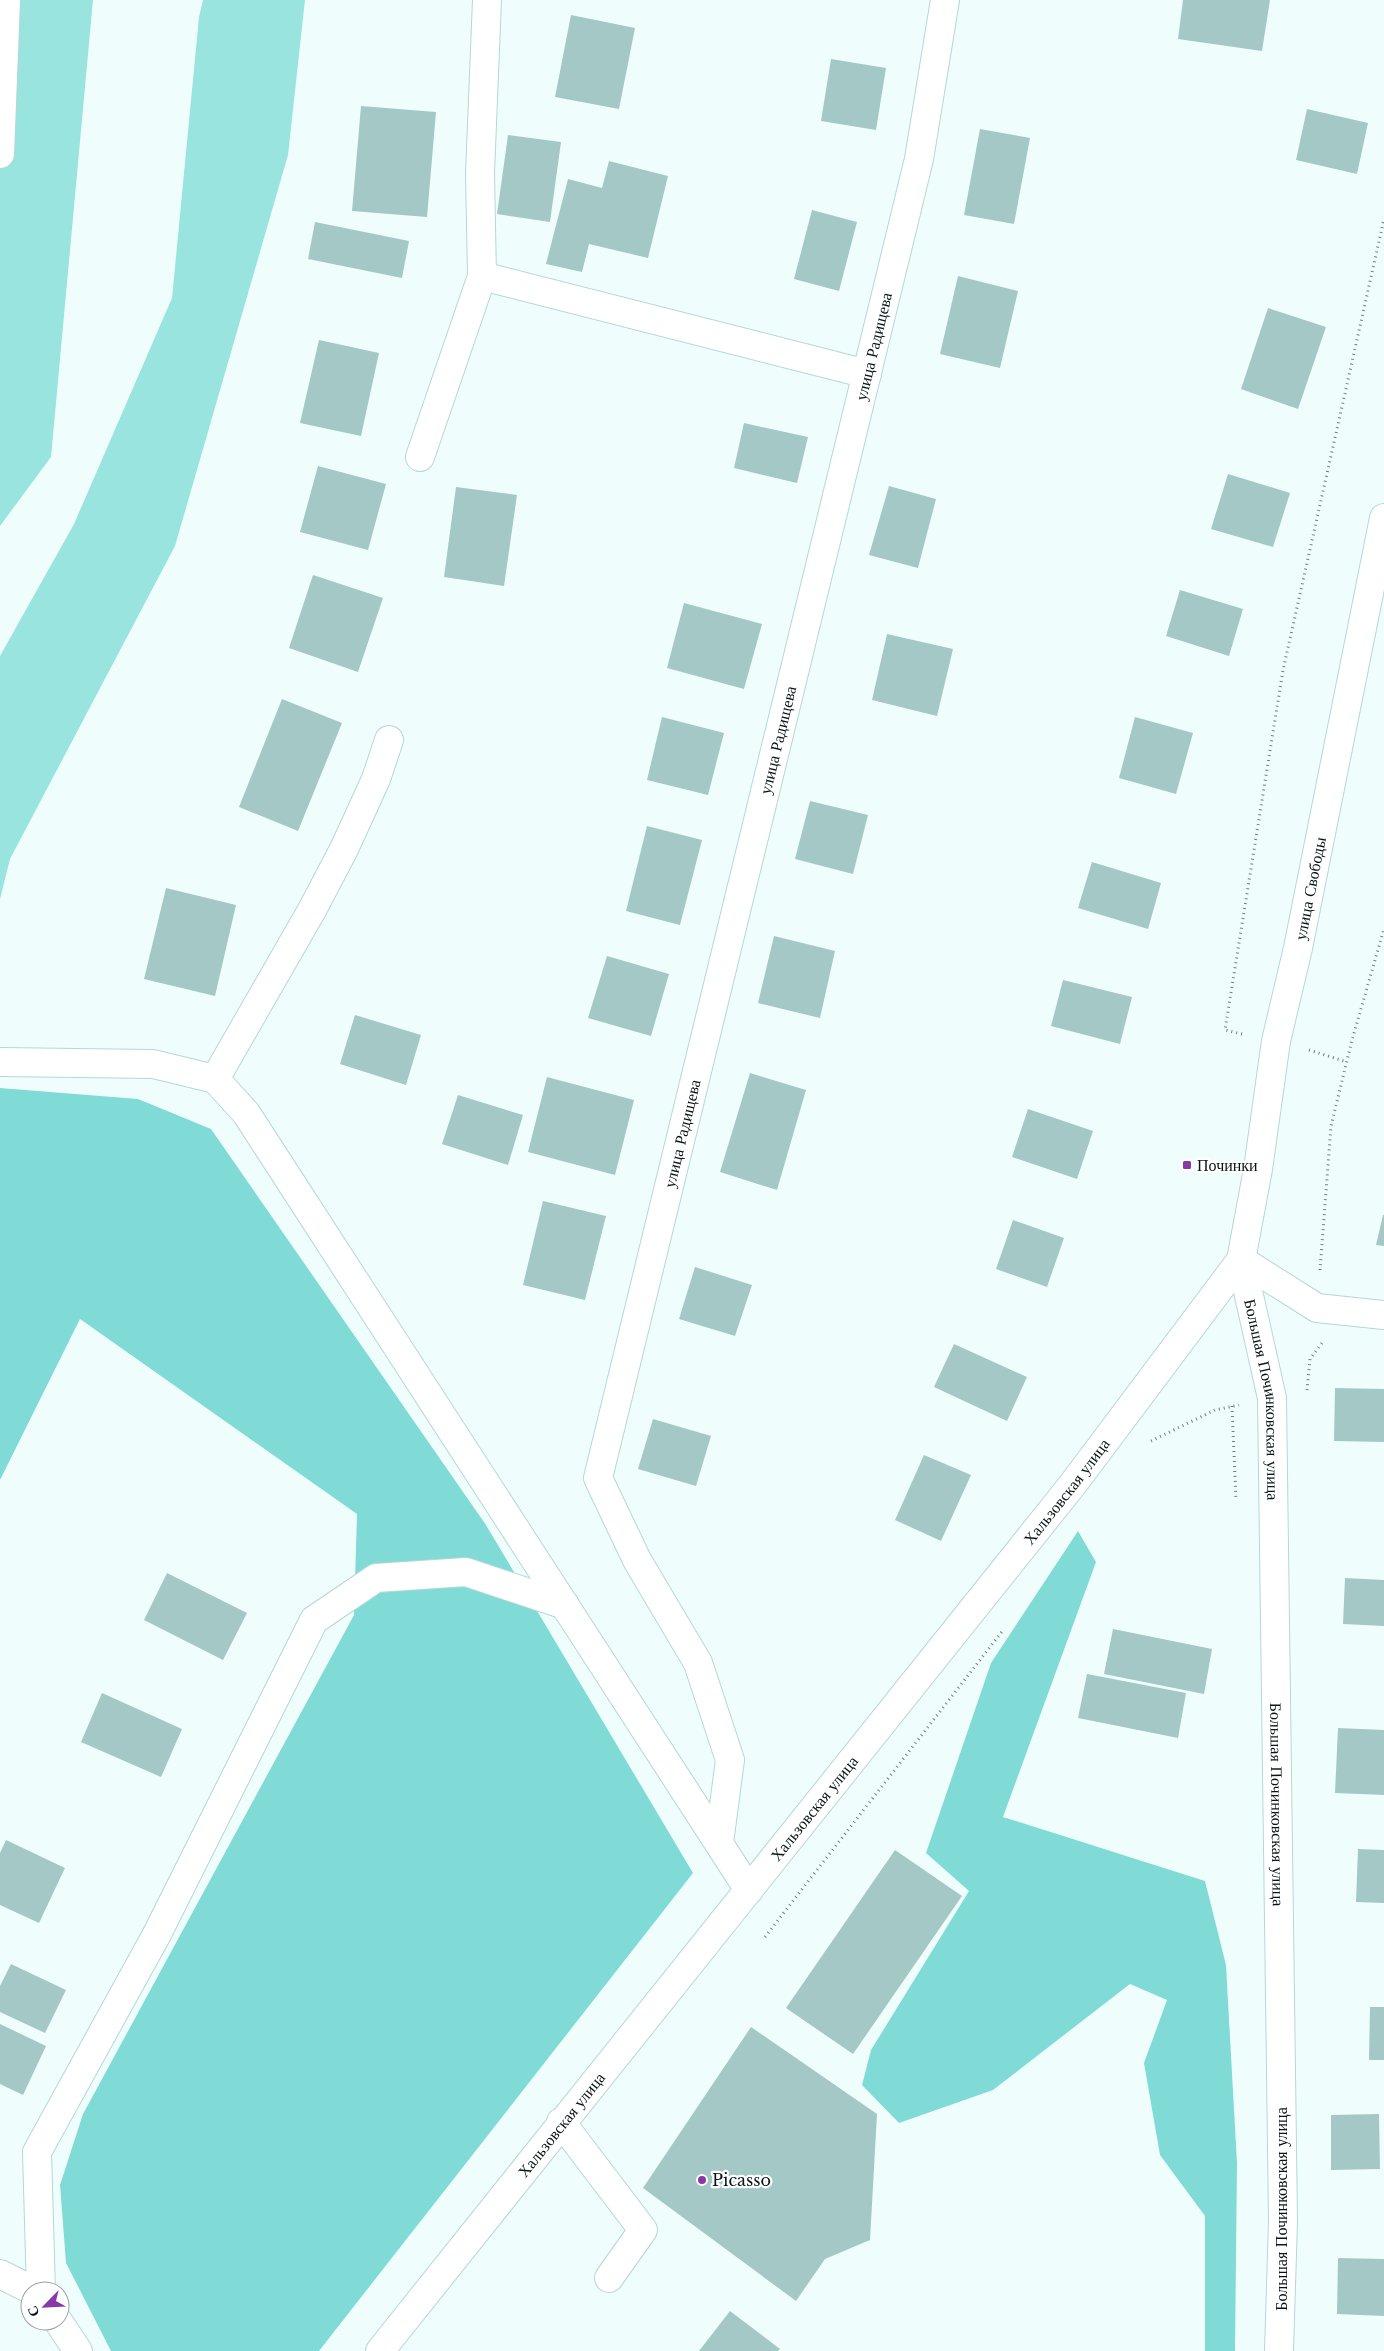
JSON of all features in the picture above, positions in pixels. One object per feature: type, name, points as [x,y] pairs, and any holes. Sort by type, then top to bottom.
[{"type":"street","points":[[0,154],[6,0]]},
{"type":"street","points":[[420,457],[482,276],[480,173],[487,0]]},
{"type":"street","name":"улица Радищева","points":[[720,1843],[730,1760],[698,1663],[637,1560],[598,1478],[919,159],[945,0]]},
{"type":"street","points":[[482,276],[867,374]]},
{"type":"street","name":"улица Свободы","points":[[1242,1260],[1258,1169],[1276,1041],[1298,948],[1384,518]]},
{"type":"street","points":[[215,1079],[312,910],[335,866],[376,779],[390,740]]},
{"type":"street","points":[[0,1062],[153,1064],[215,1079],[246,1113],[749,1890]]},
{"type":"street","points":[[1242,1260],[1317,1308],[1384,1315]]},
{"type":"street","name":"Большая Починковская улица","points":[[1242,1260],[1272,1398],[1283,2221],[1279,2351]]},
{"type":"street","name":"Хальзовская улица","points":[[380,2351],[561,2122],[1073,1484],[1242,1260]]},
{"type":"street","points":[[41,2281],[37,2152],[157,1934],[314,1620],[376,1578],[466,1572],[565,1605]]},
{"type":"street","points":[[561,2122],[643,2230],[609,2278]]},
{"type":"street","points":[[0,2274],[20,2284]]},
{"type":"street","points":[[65,2331],[78,2351]]},
{"type":"path","points":[[1346,1062],[1276,1041],[1225,1030],[1283,670],[1384,219]]},
{"type":"path","points":[[1317,1308],[1331,1126],[1346,1062],[1384,929]]},
{"type":"path","points":[[1146,1447],[1152,1439],[1215,1410],[1307,1392],[1310,1359],[1323,1342],[1332,1343]]},
{"type":"path","points":[[1232,1406],[1236,1504]]},
{"type":"path","points":[[765,1937],[1007,1626]]},
{"type":"shaded area","points":[[0,0],[93,0],[51,457],[0,526]]},
{"type":"shaded area","points":[[203,0],[305,0],[288,155],[175,546],[10,859],[0,899],[0,656],[74,524],[172,298],[199,17]]},
{"type":"shaded area","points":[[0,1088],[138,1099],[211,1129],[486,1525],[693,1873],[319,2351],[111,2351],[66,2263],[60,2185],[83,2114],[354,1615],[357,1514],[80,1319],[0,1480]]},
{"type":"shaded area","points":[[1078,1531],[1096,1562],[1003,1817],[1205,1881],[1226,1965],[1237,2163],[1235,2351],[1205,2351],[1205,2216],[1160,2155],[1144,2063],[1167,2000],[1130,1984],[993,2090],[899,2123],[862,2085],[871,2050],[969,1891],[926,1853],[991,1663]]},
{"type":"building","points":[[1183,0],[1270,0],[1262,51],[1178,39]]},
{"type":"building","points":[[571,15],[635,28],[619,109],[555,97]]},
{"type":"building","points":[[831,59],[886,68],[876,130],[821,121]]},
{"type":"building","points":[[361,106],[436,112],[427,217],[352,211]]},
{"type":"building","points":[[1307,109],[1368,123],[1357,174],[1296,160]]},
{"type":"building","points":[[980,129],[1030,138],[1014,224],[964,215]]},
{"type":"building","points":[[508,135],[561,142],[550,222],[497,214]]},
{"type":"building","points":[[609,161],[668,176],[648,258],[589,244],[582,272],[546,264],[568,179],[602,188]]},
{"type":"building","points":[[812,210],[857,222],[839,291],[794,279]]},
{"type":"building","points":[[315,222],[409,241],[402,278],[308,259]]},
{"type":"building","points":[[958,276],[1018,291],[1000,368],[940,354]]},
{"type":"building","points":[[1268,308],[1326,327],[1298,409],[1241,389]]},
{"type":"building","points":[[319,340],[379,353],[361,436],[300,423]]},
{"type":"building","points":[[744,423],[808,437],[797,483],[734,468]]},
{"type":"building","points":[[318,466],[386,484],[368,550],[300,532]]},
{"type":"building","points":[[1228,474],[1290,493],[1273,547],[1211,529]]},
{"type":"building","points":[[889,486],[936,499],[918,568],[869,555]]},
{"type":"building","points":[[456,487],[517,495],[504,586],[444,577]]},
{"type":"building","points":[[313,575],[383,598],[358,672],[289,648]]},
{"type":"building","points":[[1180,590],[1243,609],[1229,656],[1166,636]]},
{"type":"building","points":[[684,603],[762,624],[744,689],[667,668]]},
{"type":"building","points":[[887,634],[953,649],[937,716],[872,700]]},
{"type":"building","points":[[282,699],[342,723],[298,831],[239,807]]},
{"type":"building","points":[[662,717],[724,733],[708,795],[647,780]]},
{"type":"building","points":[[1135,717],[1193,733],[1176,794],[1119,778]]},
{"type":"building","points":[[810,801],[868,815],[853,874],[795,859]]},
{"type":"building","points":[[647,826],[702,840],[680,925],[626,911]]},
{"type":"building","points":[[1092,862],[1161,883],[1148,929],[1078,908]]},
{"type":"building","points":[[166,888],[236,905],[215,996],[144,979]]},
{"type":"building","points":[[774,936],[835,951],[820,1018],[758,1003]]},
{"type":"building","points":[[607,956],[669,974],[651,1036],[588,1018]]},
{"type":"building","points":[[1063,980],[1132,997],[1120,1044],[1051,1026]]},
{"type":"building","points":[[355,1015],[421,1035],[406,1085],[340,1064]]},
{"type":"building","points":[[750,1073],[806,1090],[777,1190],[720,1172]]},
{"type":"building","points":[[547,1077],[634,1100],[615,1175],[528,1152]]},
{"type":"building","points":[[458,1095],[523,1115],[508,1165],[442,1144]]},
{"type":"building","points":[[1028,1109],[1093,1131],[1077,1179],[1012,1157]]},
{"type":"building","points":[[543,1201],[606,1216],[585,1300],[523,1285]]},
{"type":"building","points":[[1384,1215],[1384,1246],[1376,1245]]},
{"type":"building","points":[[1013,1220],[1064,1238],[1047,1287],[996,1269]]},
{"type":"building","points":[[695,1267],[752,1285],[735,1336],[679,1319]]},
{"type":"building","points":[[954,1344],[1027,1377],[1007,1421],[934,1387]]},
{"type":"building","points":[[1335,1388],[1384,1389],[1384,1442],[1334,1441]]},
{"type":"building","points":[[653,1419],[711,1436],[696,1486],[638,1469]]},
{"type":"building","points":[[924,1455],[971,1475],[941,1541],[895,1520]]},
{"type":"building","points":[[167,1573],[247,1613],[223,1660],[144,1620]]},
{"type":"building","points":[[1345,1578],[1384,1580],[1384,1626],[1343,1624]]},
{"type":"building","points":[[1113,1629],[1212,1649],[1204,1694],[1104,1674]]},
{"type":"building","points":[[1087,1674],[1186,1693],[1178,1738],[1078,1718]]},
{"type":"building","points":[[102,1693],[182,1729],[161,1777],[81,1742]]},
{"type":"building","points":[[1338,1728],[1384,1730],[1384,1795],[1335,1793]]},
{"type":"building","points":[[6,1840],[65,1868],[39,1923],[0,1905],[0,1853]]},
{"type":"building","points":[[1358,1849],[1384,1850],[1384,1903],[1356,1902]]},
{"type":"building","points":[[895,1850],[962,1896],[853,2054],[786,2008]]},
{"type":"building","points":[[11,1964],[66,1990],[45,2033],[0,2012],[0,1986]]},
{"type":"building","points":[[1370,2007],[1384,2007],[1384,2060],[1369,2060]]},
{"type":"building","points":[[0,2024],[46,2046],[23,2095],[0,2084]]},
{"type":"building","points":[[751,2027],[877,2114],[870,2240],[825,2259],[796,2301],[643,2188]]},
{"type":"building","points":[[1379,2114],[1380,2169],[1331,2170],[1331,2115]]},
{"type":"building","points":[[1338,2258],[1384,2259],[1384,2316],[1337,2314]]},
{"type":"building","points":[[730,2311],[780,2349],[778,2351],[699,2351]]},
{"type":"place","name":"Починки","points":[[1187,1165]]},
{"type":"place","name":"Picasso","points":[[702,2180]]}]
